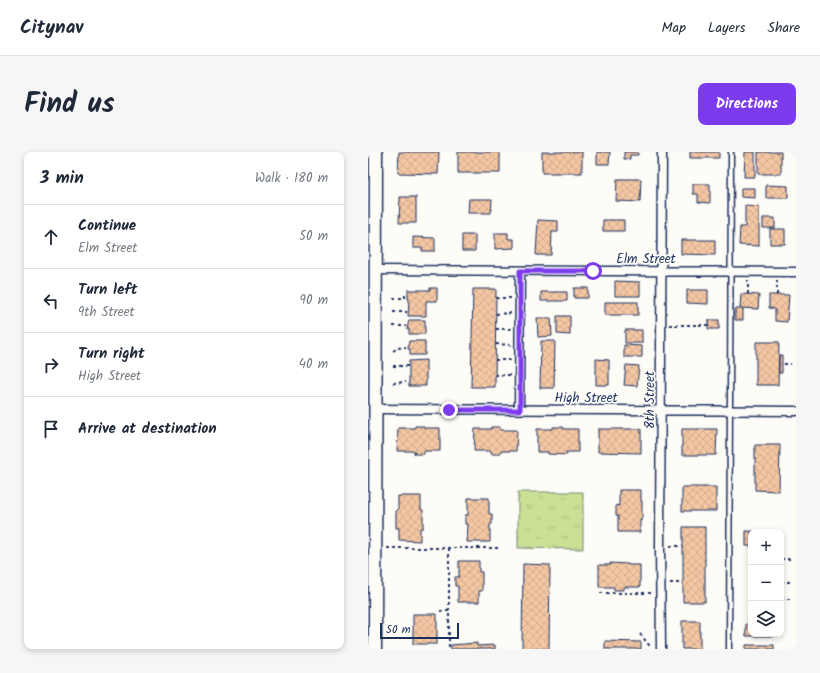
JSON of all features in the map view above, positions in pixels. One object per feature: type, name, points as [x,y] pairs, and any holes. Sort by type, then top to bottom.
[{"type":"main road","points":[[375,649],[376,152]]},
{"type":"street","name":"8th Street","points":[[658,648],[662,410],[662,152]]},
{"type":"street","name":"Elm Street","points":[[376,270],[796,272]]},
{"type":"street","points":[[520,271],[520,410]]},
{"type":"street","name":"High Street","points":[[375,409],[796,411]]},
{"type":"lane","points":[[729,649],[731,152]]},
{"type":"path","points":[[748,279],[748,294]]},
{"type":"path","points":[[777,279],[777,295]]},
{"type":"path","points":[[393,298],[405,298],[405,294]]},
{"type":"path","points":[[496,298],[511,298]]},
{"type":"path","points":[[393,312],[407,312]]},
{"type":"path","points":[[496,314],[511,314]]},
{"type":"path","points":[[662,325],[708,325]]},
{"type":"path","points":[[393,326],[406,326]]},
{"type":"path","points":[[496,329],[511,329]]},
{"type":"path","points":[[496,344],[511,344]]},
{"type":"path","points":[[393,351],[398,348],[406,347]]},
{"type":"path","points":[[495,360],[511,360]]},
{"type":"path","points":[[784,364],[791,364]]},
{"type":"path","points":[[393,366],[408,366]]},
{"type":"path","points":[[495,375],[511,375]]},
{"type":"path","points":[[393,383],[406,382]]},
{"type":"path","points":[[670,546],[683,546]]},
{"type":"path","points":[[388,548],[501,548]]},
{"type":"path","points":[[449,548],[449,649]]},
{"type":"path","points":[[784,559],[791,559]]},
{"type":"path","points":[[784,582],[791,582]]},
{"type":"path","points":[[670,584],[683,583]]},
{"type":"path","points":[[600,593],[653,593]]},
{"type":"path","points":[[784,599],[790,599]]},
{"type":"path","points":[[440,611],[449,611]]},
{"type":"path","points":[[640,634],[649,646],[658,648]]},
{"type":"green space","points":[[518,492],[583,492],[583,549],[518,548]]},
{"type":"building","points":[[399,152],[439,152],[438,174],[398,173]]},
{"type":"building","points":[[458,152],[500,152],[500,173],[458,173]]},
{"type":"building","points":[[542,152],[582,152],[582,173],[542,173]]},
{"type":"building","points":[[597,152],[610,152],[609,164],[597,164]]},
{"type":"building","points":[[624,152],[638,152],[638,155],[630,155],[630,159],[624,159]]},
{"type":"building","points":[[690,152],[719,152],[719,158],[690,158]]},
{"type":"building","points":[[745,152],[755,152],[755,177],[744,177]]},
{"type":"building","points":[[758,152],[781,152],[781,174],[758,174]]},
{"type":"building","points":[[617,179],[641,179],[640,202],[616,201]]},
{"type":"building","points":[[693,184],[710,184],[710,203],[698,202],[698,194],[693,194]]},
{"type":"building","points":[[766,185],[788,186],[788,198],[766,198]]},
{"type":"building","points":[[741,188],[755,188],[755,198],[741,197]]},
{"type":"building","points":[[400,197],[416,197],[416,223],[399,223]]},
{"type":"building","points":[[469,199],[492,199],[491,213],[468,213]]},
{"type":"building","points":[[745,206],[759,207],[759,246],[739,245],[740,227],[745,227]]},
{"type":"building","points":[[763,218],[775,218],[775,228],[763,228]]},
{"type":"building","points":[[538,220],[558,221],[558,232],[552,232],[551,255],[536,255]]},
{"type":"building","points":[[603,220],[624,220],[624,231],[603,231]]},
{"type":"building","points":[[770,229],[785,229],[785,244],[770,244]]},
{"type":"building","points":[[495,233],[508,233],[508,239],[514,239],[514,248],[495,249]]},
{"type":"building","points":[[462,235],[475,235],[475,251],[462,251]]},
{"type":"building","points":[[413,237],[435,238],[435,251],[422,251],[422,248],[413,248]]},
{"type":"building","points":[[681,240],[715,240],[715,255],[681,254]]},
{"type":"building","points":[[615,281],[640,282],[640,296],[615,296]]},
{"type":"building","points":[[430,288],[437,288],[437,301],[426,301],[426,316],[408,316],[408,290],[430,290]]},
{"type":"building","points":[[574,288],[588,288],[588,298],[574,298]]},
{"type":"building","points":[[473,289],[496,289],[495,387],[471,387]]},
{"type":"building","points":[[687,290],[708,290],[708,304],[687,303]]},
{"type":"building","points":[[541,292],[567,292],[567,301],[541,301]]},
{"type":"building","points":[[741,294],[759,295],[758,309],[740,308]]},
{"type":"building","points":[[769,295],[789,295],[787,322],[775,321],[775,309],[769,308]]},
{"type":"building","points":[[605,302],[638,302],[638,315],[605,315]]},
{"type":"building","points":[[735,309],[743,309],[743,320],[735,320]]},
{"type":"building","points":[[557,316],[570,316],[570,335],[557,334]]},
{"type":"building","points":[[537,318],[551,318],[552,336],[538,337]]},
{"type":"building","points":[[409,320],[425,320],[425,334],[409,334],[409,329],[407,329]]},
{"type":"building","points":[[709,320],[719,320],[719,329],[708,329]]},
{"type":"building","points":[[625,330],[642,330],[642,343],[625,343]]},
{"type":"building","points":[[409,341],[425,341],[425,355],[410,355],[410,349],[408,349]]},
{"type":"building","points":[[541,341],[555,341],[554,388],[540,388]]},
{"type":"building","points":[[756,342],[779,342],[778,385],[756,385]]},
{"type":"building","points":[[624,345],[642,346],[642,357],[624,357]]},
{"type":"building","points":[[779,355],[782,355],[782,373],[779,373]]},
{"type":"building","points":[[596,359],[609,360],[609,385],[596,385]]},
{"type":"building","points":[[426,360],[426,386],[409,386],[409,361]]},
{"type":"building","points":[[626,365],[639,366],[637,386],[624,385]]},
{"type":"building","points":[[415,426],[424,426],[424,428],[440,428],[440,451],[424,451],[424,454],[414,454],[415,451],[397,451],[398,428],[415,428]]},
{"type":"building","points":[[491,427],[500,427],[500,430],[517,430],[516,451],[500,451],[500,454],[491,454],[491,451],[474,451],[475,429],[491,429]]},
{"type":"building","points":[[553,427],[578,429],[578,452],[566,452],[567,455],[537,452],[537,429],[553,429]]},
{"type":"building","points":[[598,429],[641,429],[641,453],[598,452]]},
{"type":"building","points":[[682,429],[717,429],[716,455],[682,455]]},
{"type":"building","points":[[755,445],[780,445],[779,491],[755,490]]},
{"type":"building","points":[[682,487],[716,487],[716,511],[682,511]]},
{"type":"building","points":[[619,490],[641,490],[642,520],[640,520],[640,532],[618,532],[616,505],[619,506]]},
{"type":"building","points":[[398,496],[421,496],[423,528],[420,528],[420,541],[399,540],[399,528],[396,528]]},
{"type":"building","points":[[468,498],[489,498],[489,514],[492,514],[492,524],[490,524],[490,542],[467,542],[468,524],[465,524],[465,515],[468,515]]},
{"type":"building","points":[[683,527],[705,527],[705,602],[683,602]]},
{"type":"building","points":[[746,531],[748,531],[748,546],[746,546]]},
{"type":"building","points":[[459,561],[479,561],[479,572],[482,572],[482,591],[479,591],[479,602],[458,602],[458,586],[455,586],[455,577],[459,577]]},
{"type":"building","points":[[610,563],[640,565],[640,587],[624,587],[624,590],[614,590],[614,587],[599,587],[599,565],[610,565]]},
{"type":"building","points":[[523,564],[550,565],[549,649],[522,649]]},
{"type":"building","points":[[413,614],[437,614],[437,644],[413,644]]},
{"type":"building","points":[[682,621],[700,621],[700,649],[682,649]]},
{"type":"building","points":[[746,624],[748,624],[748,636],[746,636]]},
{"type":"building","points":[[605,641],[641,642],[641,649],[605,649]]},
{"type":"building","points":[[477,643],[477,646],[495,645],[495,649],[451,649],[451,645]]},
{"type":"building","points":[[746,645],[774,645],[774,649],[746,649]]},
{"type":"route","points":[[449,410],[520,410],[520,271],[593,271]]}]
